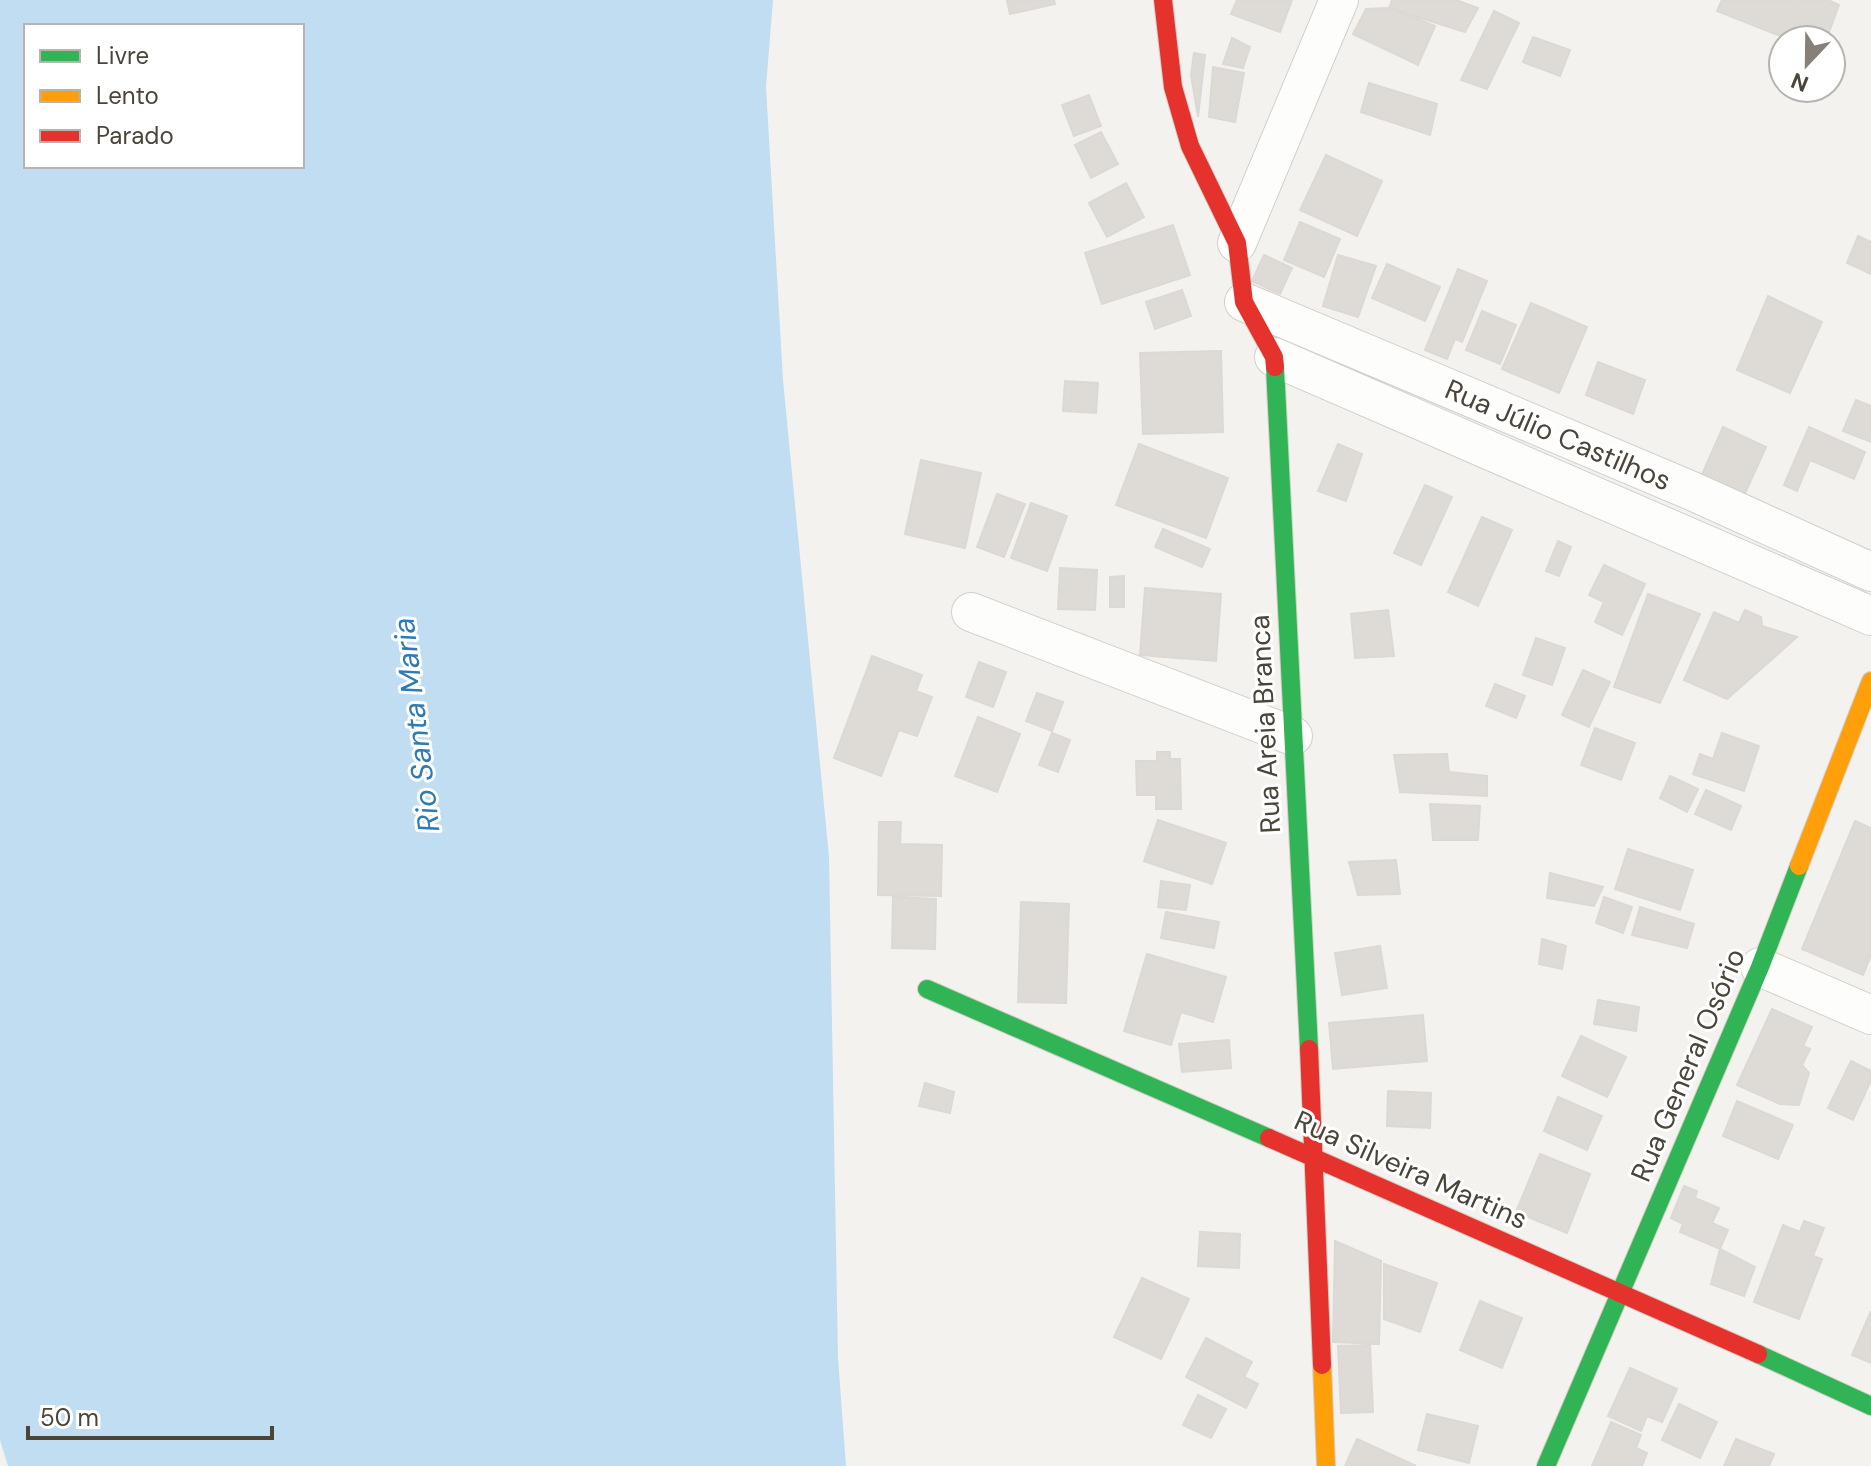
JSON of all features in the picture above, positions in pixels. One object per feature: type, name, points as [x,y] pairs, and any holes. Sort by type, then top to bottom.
[{"type":"street","name":"Rua Areia Branca","points":[[1163,0],[1173,87],[1190,146],[1237,243],[1244,302],[1274,357],[1315,1158],[1326,1466]]},
{"type":"street","points":[[1237,243],[1339,0]]},
{"type":"street","name":"Rua Júlio Castilhos","points":[[1244,302],[1692,491],[1871,572]]},
{"type":"street","name":"Rua Júlio Castilhos","points":[[1274,357],[1871,616]]},
{"type":"street","points":[[1676,531],[1692,491]]},
{"type":"street","points":[[971,612],[1293,736]]},
{"type":"street","name":"Rua General Osório","points":[[1546,1466],[1760,967],[1871,681]]},
{"type":"street","points":[[1760,967],[1871,1015]]},
{"type":"street","name":"Rua Silveira Martins","points":[[927,989],[1622,1292],[1871,1406]]},
{"type":"water","name":"Rio Santa Maria","points":[[0,0],[773,0],[766,87],[783,380],[829,857],[838,1358],[846,1466],[8,1466],[0,1440]]},
{"type":"building","points":[[1007,0],[1054,0],[1055,4],[1010,14]]},
{"type":"building","points":[[1237,0],[1292,0],[1280,32],[1231,14]]},
{"type":"building","points":[[1392,0],[1456,0],[1478,8],[1465,32],[1389,8]]},
{"type":"building","points":[[1722,0],[1828,0],[1839,5],[1832,24],[1767,24],[1767,31],[1717,11]]},
{"type":"building","points":[[1389,8],[1435,26],[1418,65],[1353,34],[1366,9]]},
{"type":"building","points":[[1494,11],[1519,23],[1487,89],[1461,80]]},
{"type":"building","points":[[1533,37],[1570,50],[1560,76],[1523,62]]},
{"type":"building","points":[[1232,38],[1250,47],[1243,68],[1223,64]]},
{"type":"building","points":[[1194,53],[1205,55],[1198,117],[1191,75]]},
{"type":"building","points":[[1213,67],[1244,73],[1235,122],[1209,117]]},
{"type":"building","points":[[1369,83],[1437,104],[1430,135],[1361,112]]},
{"type":"building","points":[[1089,95],[1101,126],[1074,136],[1062,105]]},
{"type":"building","points":[[1101,132],[1118,164],[1091,178],[1075,145]]},
{"type":"building","points":[[1326,155],[1382,181],[1357,236],[1300,210]]},
{"type":"building","points":[[1126,183],[1144,217],[1107,237],[1089,203]]},
{"type":"building","points":[[1300,222],[1340,239],[1324,277],[1284,260]]},
{"type":"building","points":[[1173,225],[1190,275],[1102,304],[1085,253]]},
{"type":"building","points":[[1858,236],[1871,242],[1871,274],[1847,263]]},
{"type":"building","points":[[1264,255],[1292,268],[1280,294],[1252,281]]},
{"type":"building","points":[[1338,255],[1376,266],[1358,317],[1323,306]]},
{"type":"building","points":[[1387,264],[1440,287],[1425,321],[1372,298]]},
{"type":"building","points":[[1458,269],[1487,281],[1462,342],[1455,339],[1447,359],[1425,350]]},
{"type":"building","points":[[1182,290],[1191,316],[1155,329],[1146,302]]},
{"type":"building","points":[[1768,296],[1822,322],[1790,393],[1737,370]]},
{"type":"building","points":[[1531,303],[1587,327],[1559,393],[1502,369]]},
{"type":"building","points":[[1482,311],[1516,325],[1500,364],[1466,350]]},
{"type":"building","points":[[1221,351],[1223,432],[1143,434],[1140,353]]},
{"type":"building","points":[[1598,362],[1645,380],[1633,414],[1586,395]]},
{"type":"building","points":[[1065,381],[1098,383],[1096,413],[1063,411]]},
{"type":"building","points":[[1856,400],[1871,406],[1871,442],[1843,431]]},
{"type":"building","points":[[1723,427],[1766,447],[1743,498],[1700,479]]},
{"type":"building","points":[[1809,427],[1865,452],[1854,479],[1810,460],[1797,491],[1784,485]]},
{"type":"building","points":[[1139,444],[1228,478],[1206,538],[1116,505]]},
{"type":"building","points":[[1338,444],[1362,454],[1346,501],[1318,491]]},
{"type":"building","points":[[921,460],[981,473],[965,548],[905,534]]},
{"type":"building","points":[[1425,485],[1452,497],[1421,565],[1394,553]]},
{"type":"building","points":[[997,494],[1025,504],[1004,557],[977,547]]},
{"type":"building","points":[[1031,503],[1067,516],[1047,571],[1011,558]]},
{"type":"building","points":[[1482,517],[1512,530],[1478,606],[1448,592]]},
{"type":"building","points":[[1163,529],[1210,549],[1202,567],[1155,547]]},
{"type":"building","points":[[1558,541],[1571,547],[1559,576],[1546,571]]},
{"type":"building","points":[[1604,565],[1645,584],[1622,635],[1595,622],[1604,602],[1589,595]]},
{"type":"building","points":[[1060,568],[1097,570],[1095,610],[1058,609]]},
{"type":"building","points":[[1124,576],[1124,607],[1110,607],[1110,577]]},
{"type":"building","points":[[1145,588],[1221,594],[1216,661],[1140,655]]},
{"type":"building","points":[[1648,594],[1700,614],[1660,703],[1614,687]]},
{"type":"building","points":[[1388,610],[1394,656],[1355,658],[1351,614]]},
{"type":"building","points":[[1745,610],[1761,617],[1762,626],[1797,637],[1727,699],[1684,680],[1714,612],[1739,623]]},
{"type":"building","points":[[1536,638],[1565,648],[1552,685],[1523,675]]},
{"type":"building","points":[[872,656],[922,675],[916,691],[932,697],[917,736],[899,730],[881,776],[834,758]]},
{"type":"building","points":[[979,662],[1006,672],[993,707],[966,697]]},
{"type":"building","points":[[1583,670],[1610,682],[1589,727],[1562,715]]},
{"type":"building","points":[[1495,684],[1525,696],[1516,718],[1486,706]]},
{"type":"building","points":[[1037,693],[1063,702],[1052,731],[1026,721]]},
{"type":"building","points":[[978,717],[1020,734],[997,792],[955,776]]},
{"type":"building","points":[[1595,728],[1635,743],[1621,780],[1581,765]]},
{"type":"building","points":[[1052,733],[1070,740],[1058,772],[1039,765]]},
{"type":"building","points":[[1722,733],[1759,746],[1744,791],[1693,774],[1700,754],[1713,759]]},
{"type":"building","points":[[1157,752],[1170,752],[1170,759],[1180,759],[1181,809],[1156,809],[1156,795],[1137,795],[1136,761],[1157,761]]},
{"type":"building","points":[[1447,754],[1449,772],[1487,776],[1487,796],[1400,792],[1394,755]]},
{"type":"building","points":[[1670,776],[1698,789],[1687,812],[1660,798]]},
{"type":"building","points":[[1706,790],[1741,806],[1731,830],[1695,814]]},
{"type":"building","points":[[1430,804],[1480,806],[1478,840],[1433,840]]},
{"type":"building","points":[[1158,820],[1226,843],[1212,884],[1144,861]]},
{"type":"building","points":[[1855,821],[1871,828],[1871,955],[1863,975],[1802,949]]},
{"type":"building","points":[[879,822],[901,822],[900,844],[942,845],[941,896],[878,895]]},
{"type":"building","points":[[1628,849],[1693,870],[1680,910],[1615,889]]},
{"type":"building","points":[[1396,860],[1400,894],[1358,895],[1349,862]]},
{"type":"building","points":[[1550,873],[1603,887],[1594,906],[1547,898]]},
{"type":"building","points":[[1161,881],[1190,885],[1186,910],[1158,907]]},
{"type":"building","points":[[893,897],[936,899],[935,949],[892,948]]},
{"type":"building","points":[[1604,897],[1632,907],[1623,933],[1596,923]]},
{"type":"building","points":[[1021,902],[1069,904],[1066,1003],[1018,1002]]},
{"type":"building","points":[[1640,907],[1694,924],[1687,948],[1632,935]]},
{"type":"building","points":[[1166,912],[1219,922],[1214,948],[1161,938]]},
{"type":"building","points":[[1542,939],[1566,946],[1562,969],[1539,964]]},
{"type":"building","points":[[1380,946],[1387,988],[1342,995],[1335,953]]},
{"type":"building","points":[[1147,954],[1226,977],[1213,1022],[1181,1012],[1171,1045],[1124,1031]]},
{"type":"building","points":[[1598,1000],[1639,1007],[1636,1031],[1594,1024]]},
{"type":"building","points":[[1772,1009],[1812,1027],[1803,1046],[1810,1049],[1802,1065],[1809,1073],[1799,1105],[1780,1104],[1737,1085]]},
{"type":"building","points":[[1423,1015],[1427,1061],[1333,1069],[1329,1023]]},
{"type":"building","points":[[1581,1036],[1626,1057],[1607,1097],[1562,1076]]},
{"type":"building","points":[[1229,1040],[1231,1068],[1182,1072],[1179,1044]]},
{"type":"building","points":[[1851,1061],[1871,1071],[1871,1080],[1853,1120],[1828,1108]]},
{"type":"building","points":[[925,1083],[954,1092],[950,1113],[919,1106]]},
{"type":"building","points":[[1388,1091],[1431,1093],[1430,1128],[1387,1126]]},
{"type":"building","points":[[1558,1097],[1602,1116],[1587,1150],[1544,1131]]},
{"type":"building","points":[[1737,1101],[1793,1125],[1778,1159],[1723,1136]]},
{"type":"building","points":[[1540,1154],[1590,1174],[1567,1233],[1516,1212]]},
{"type":"building","points":[[1684,1186],[1697,1191],[1695,1198],[1719,1208],[1712,1223],[1728,1230],[1720,1249],[1680,1232],[1683,1224],[1671,1218]]},
{"type":"building","points":[[1804,1221],[1824,1228],[1813,1256],[1822,1259],[1799,1319],[1754,1302],[1783,1225],[1800,1232]]},
{"type":"building","points":[[1200,1232],[1240,1234],[1239,1268],[1198,1266]]},
{"type":"building","points":[[1335,1241],[1381,1261],[1379,1344],[1333,1342]]},
{"type":"building","points":[[1720,1249],[1755,1267],[1744,1296],[1711,1284]]},
{"type":"building","points":[[1384,1264],[1437,1283],[1420,1332],[1384,1319]]},
{"type":"building","points":[[1142,1278],[1189,1299],[1161,1359],[1114,1337]]},
{"type":"building","points":[[1480,1301],[1522,1318],[1502,1368],[1460,1350]]},
{"type":"building","points":[[1871,1311],[1871,1363],[1852,1355]]},
{"type":"building","points":[[1206,1338],[1252,1362],[1244,1377],[1258,1384],[1246,1408],[1186,1377]]},
{"type":"building","points":[[1370,1345],[1373,1412],[1341,1413],[1338,1346]]},
{"type":"building","points":[[1630,1368],[1677,1389],[1662,1422],[1647,1416],[1641,1431],[1608,1416]]},
{"type":"building","points":[[1198,1395],[1226,1409],[1211,1438],[1183,1425]]},
{"type":"building","points":[[1679,1404],[1717,1422],[1700,1458],[1662,1440]]},
{"type":"building","points":[[1427,1414],[1478,1426],[1469,1463],[1418,1450]]},
{"type":"building","points":[[1611,1422],[1641,1435],[1636,1448],[1647,1453],[1642,1466],[1592,1466]]},
{"type":"building","points":[[1357,1439],[1416,1466],[1345,1466]]},
{"type":"building","points":[[1736,1439],[1774,1454],[1769,1466],[1724,1466]]},
{"type":"traffic: fast","points":[[1275,367],[1309,1049]]},
{"type":"traffic: fast","points":[[1546,1466],[1760,967],[1799,866]]},
{"type":"traffic: fast","points":[[927,989],[1269,1138]]},
{"type":"traffic: fast","points":[[1758,1354],[1871,1406]]},
{"type":"traffic: slow","points":[[1799,866],[1871,681]]},
{"type":"traffic: slow","points":[[1322,1365],[1326,1466]]},
{"type":"traffic: jam","points":[[1163,0],[1173,87],[1190,146],[1237,243],[1244,302],[1274,357],[1275,367]]},
{"type":"traffic: jam","points":[[1309,1049],[1322,1365]]},
{"type":"traffic: jam","points":[[1269,1138],[1758,1354]]}]
